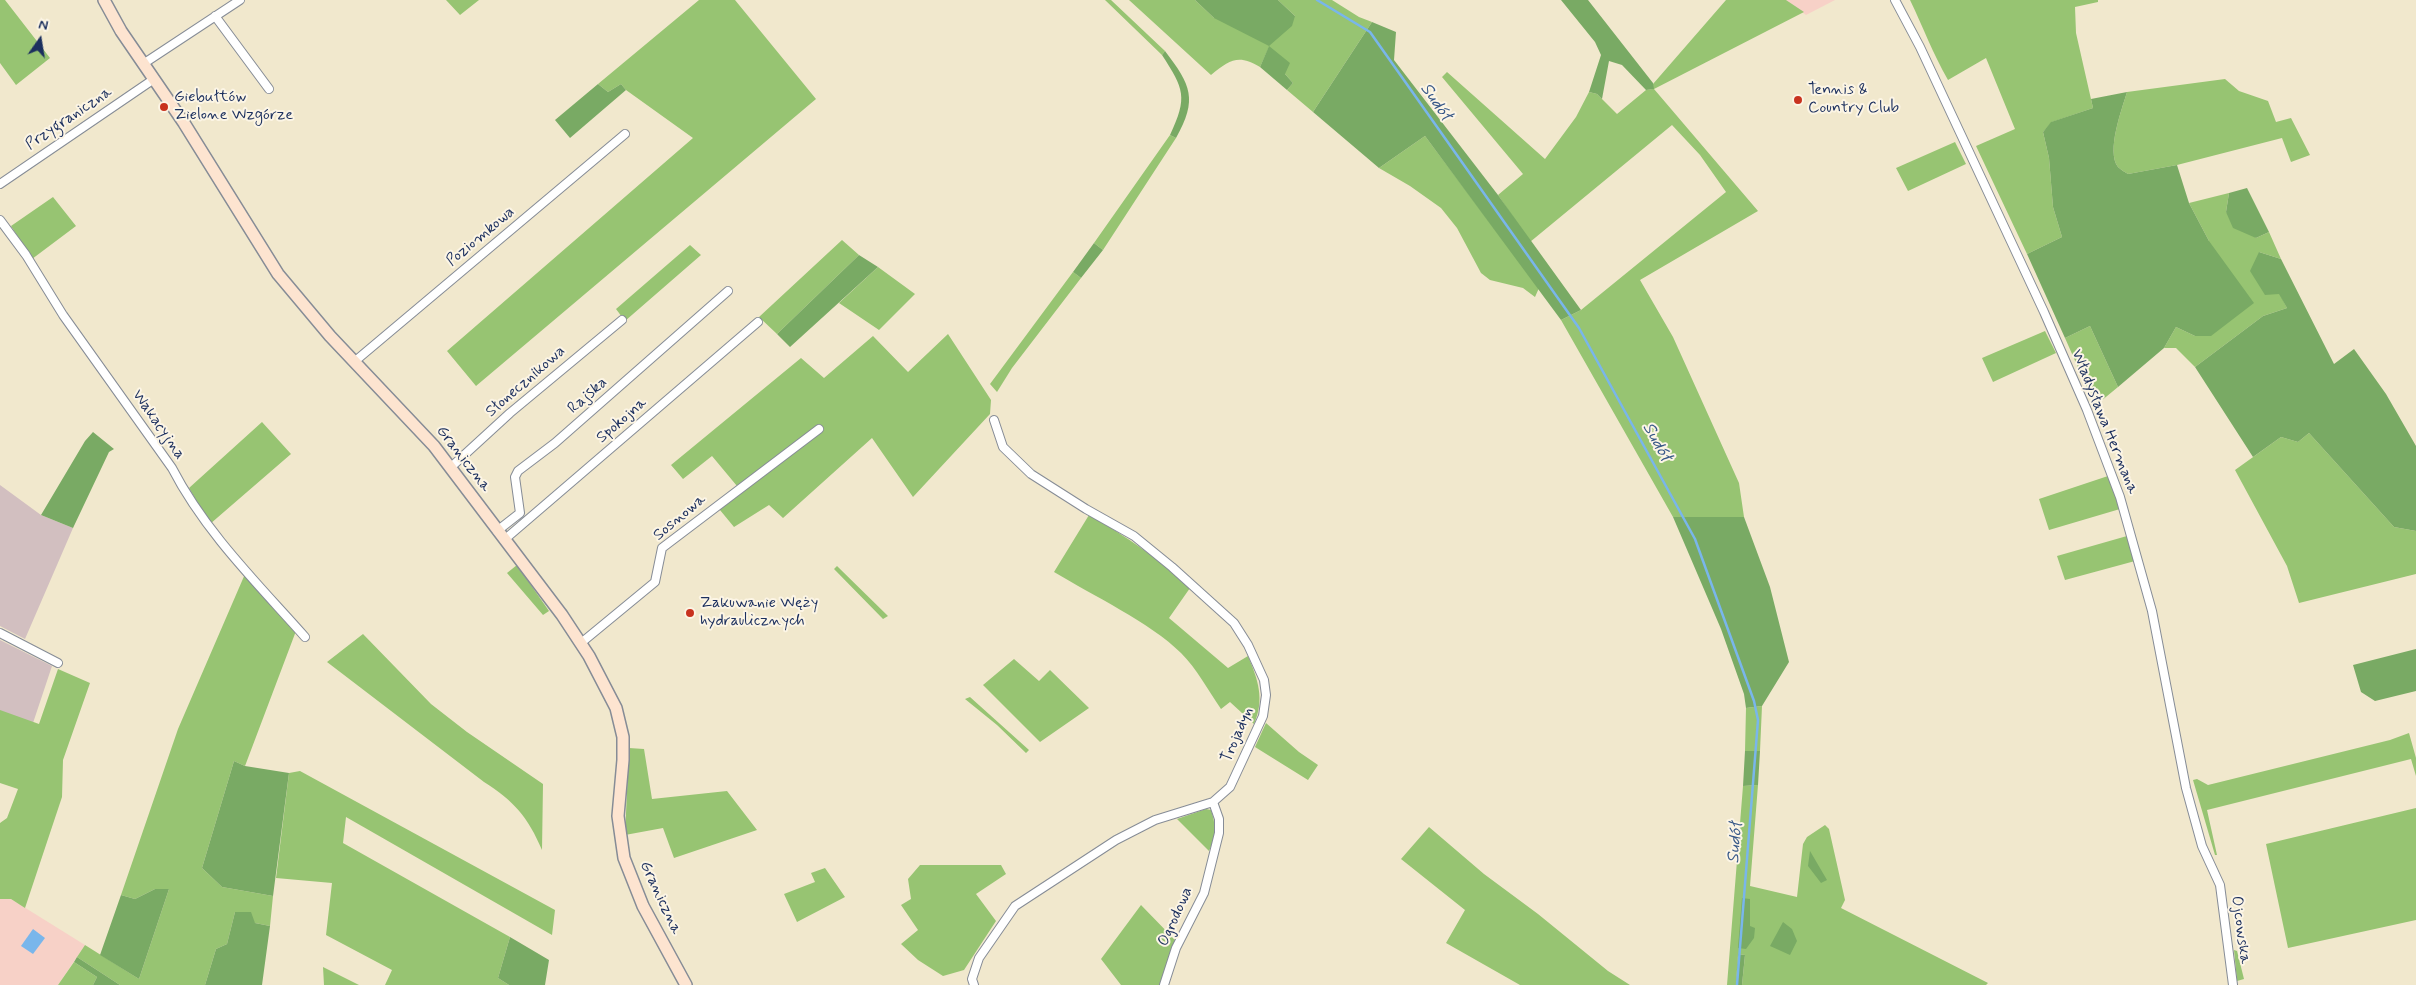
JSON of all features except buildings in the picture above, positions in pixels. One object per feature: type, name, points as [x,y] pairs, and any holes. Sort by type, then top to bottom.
[{"type":"street","name":"Graniczna","points":[[104,0],[143,64],[212,166],[274,268],[308,312],[428,440],[581,643],[616,708],[623,736],[624,760],[618,816],[619,836],[627,870],[654,927],[686,985]]},
{"type":"street","points":[[143,64],[240,0]]},
{"type":"street","name":"Władysława Hermana","points":[[1895,0],[1920,47],[2027,274],[2107,461],[2129,526],[2152,612],[2191,805],[2202,846],[2217,879]]},
{"type":"street","points":[[215,16],[269,89]]},
{"type":"street","name":"Przygraniczna","points":[[0,184],[154,79]]},
{"type":"street","name":"Poziomkowa","points":[[354,362],[625,134]]},
{"type":"street","name":"Wakacyjna","points":[[0,220],[26,255],[63,315],[172,468],[186,495],[231,553],[305,637]]},
{"type":"street","name":"Rajska","points":[[500,535],[520,512],[516,477],[518,470],[556,443],[728,291]]},
{"type":"street","name":"Słonecznikowa","points":[[450,468],[510,413],[622,320]]},
{"type":"street","name":"Spokojna","points":[[500,535],[758,322]]},
{"type":"street","name":"Trojadyn","points":[[974,985],[972,978],[979,958],[1015,906],[1116,840],[1155,820],[1213,802],[1230,787],[1265,709],[1266,695],[1264,680],[1248,644],[1228,618],[1134,536],[1086,510],[1031,474],[1003,447],[994,420]]},
{"type":"street","name":"Sosnowa","points":[[581,643],[655,582],[662,548],[819,429]]},
{"type":"street","points":[[0,633],[58,663]]},
{"type":"street","name":"Ogrodowa","points":[[1164,985],[1176,948],[1204,893],[1219,833],[1219,819],[1213,802]]},
{"type":"street","name":"Ojcowska","points":[[2217,879],[2233,985]]},
{"type":"shaded area","points":[[1786,0],[1835,0],[1806,15]]},
{"type":"shaded area","points":[[0,485],[41,515],[73,528],[25,639],[0,626]]},
{"type":"shaded area","points":[[0,640],[52,666],[32,726],[0,711]]},
{"type":"shaded area","points":[[0,899],[11,899],[85,945],[58,985],[0,985]]},
{"type":"green space","points":[[0,0],[5,0],[50,58],[16,85],[0,63]]},
{"type":"green space","points":[[446,0],[479,0],[460,15]]},
{"type":"green space","points":[[699,0],[735,0],[816,99],[476,386],[447,351],[693,138],[626,90],[621,84],[608,92],[598,84]]},
{"type":"green space","points":[[1105,0],[1111,0],[1165,51],[1162,55]]},
{"type":"green space","points":[[1129,0],[1195,0],[1214,18],[1295,16],[1278,0],[1332,0],[1359,17],[1372,22],[1313,112],[1287,90],[1293,83],[1285,74],[1269,47],[1260,67],[1240,60],[1229,62],[1211,75]]},
{"type":"green space","points":[[1195,0],[1278,0],[1295,16],[1292,26],[1269,46],[1214,18]]},
{"type":"green space","points":[[1561,0],[1588,0],[1653,83],[1654,89],[1646,90],[1622,65],[1609,61],[1602,99],[1597,94],[1589,92],[1601,55],[1595,42]]},
{"type":"green space","points":[[1726,0],[1786,0],[1804,12],[1654,89],[1758,211],[1640,280],[1673,337],[1739,483],[1744,517],[1673,517],[1561,320],[1581,310],[1726,192],[1700,155],[1672,125],[1530,242],[1498,195],[1523,174],[1442,77],[1447,72],[1545,159],[1576,117],[1589,92],[1597,94],[1617,114],[1646,90],[1653,89],[1653,84]]},
{"type":"green space","points":[[1910,0],[2098,0],[2098,2],[2075,7],[2076,33],[2093,108],[2052,122],[2043,132],[2049,158],[2053,207],[2062,237],[2027,254],[1976,146],[2015,129],[1986,58],[1948,80]]},
{"type":"green space","points":[[1372,22],[1396,32],[1394,60],[1498,195],[1581,310],[1561,320],[1425,136],[1379,168],[1313,112]]},
{"type":"green space","points":[[1269,46],[1290,63],[1285,74],[1293,83],[1287,90],[1260,67]]},
{"type":"green space","points":[[1165,51],[1181,73],[1188,93],[1187,113],[1176,138],[1170,135],[1179,111],[1181,94],[1175,76],[1162,55]]},
{"type":"green space","points":[[2225,79],[2239,91],[2268,101],[2276,122],[2291,118],[2310,155],[2291,162],[2282,138],[2177,165],[2128,174],[2118,167],[2115,160],[2114,141],[2127,92]]},
{"type":"green space","points":[[598,84],[608,92],[621,84],[626,90],[570,138],[555,120]]},
{"type":"green space","points":[[2127,92],[2114,141],[2115,160],[2118,167],[2128,174],[2177,165],[2189,203],[2209,241],[2254,303],[2211,336],[2195,336],[2176,327],[2164,348],[2118,387],[2090,326],[2065,338],[2027,254],[2062,237],[2053,207],[2049,158],[2043,132],[2051,122],[2093,108],[2091,99]]},
{"type":"green space","points":[[1170,135],[1176,138],[1103,250],[1094,243]]},
{"type":"green space","points":[[1425,136],[1539,288],[1535,297],[1523,288],[1490,280],[1481,273],[1457,228],[1441,208],[1410,186],[1379,168]]},
{"type":"green space","points":[[1955,142],[1966,164],[1908,191],[1896,168]]},
{"type":"green space","points":[[2247,188],[2269,232],[2256,238],[2233,228],[2226,212],[2229,193]]},
{"type":"green space","points":[[2229,193],[2226,212],[2256,238],[2269,232],[2281,259],[2259,252],[2287,308],[2263,316],[2195,367],[2176,348],[2164,348],[2176,327],[2195,336],[2209,241],[2189,203]]},
{"type":"green space","points":[[53,197],[76,226],[32,259],[11,226]]},
{"type":"green space","points":[[842,240],[859,255],[777,334],[759,317]]},
{"type":"green space","points":[[1094,243],[1103,250],[1081,278],[1073,272]]},
{"type":"green space","points":[[690,245],[701,255],[625,321],[616,309]]},
{"type":"green space","points":[[2259,252],[2281,259],[2334,364],[2354,349],[2386,394],[2416,446],[2416,531],[2394,527],[2309,433],[2298,442],[2281,437],[2253,457],[2195,367],[2263,316],[2287,308],[2279,294],[2265,295],[2250,271]]},
{"type":"green space","points":[[859,255],[878,267],[790,347],[777,334]]},
{"type":"green space","points":[[878,267],[915,294],[879,330],[839,303]]},
{"type":"green space","points":[[1073,272],[1081,278],[1012,368],[997,392],[990,384]]},
{"type":"green space","points":[[2090,326],[2118,387],[2095,406],[2065,338]]},
{"type":"green space","points":[[2045,331],[2056,353],[1993,382],[1982,358]]},
{"type":"green space","points":[[948,334],[991,400],[990,414],[913,497],[872,438],[783,518],[769,505],[734,527],[715,504],[737,486],[712,456],[683,479],[671,465],[801,358],[824,378],[873,336],[908,372]]},
{"type":"green space","points":[[262,422],[291,454],[210,524],[189,488]]},
{"type":"green space","points":[[93,432],[114,449],[109,452],[73,528],[41,515],[85,441]]},
{"type":"green space","points":[[2309,433],[2394,527],[2416,531],[2416,574],[2299,603],[2287,566],[2235,470],[2281,437],[2298,442]]},
{"type":"green space","points":[[2108,476],[2120,509],[2049,530],[2039,499]]},
{"type":"green space","points":[[1089,515],[1142,548],[1190,588],[1169,618],[1228,668],[1248,656],[1255,673],[1260,698],[1254,724],[1230,702],[1221,709],[1181,653],[1154,631],[1054,572]]},
{"type":"green space","points":[[1673,517],[1744,517],[1770,587],[1789,662],[1762,706],[1746,708],[1744,694],[1721,629]]},
{"type":"green space","points":[[2127,536],[2135,561],[2065,580],[2057,556]]},
{"type":"green space","points":[[517,565],[549,611],[543,615],[507,573]]},
{"type":"green space","points":[[837,566],[888,616],[883,619],[834,569]]},
{"type":"green space","points":[[245,574],[296,631],[245,766],[234,761],[202,868],[222,887],[273,896],[270,926],[255,923],[235,912],[227,944],[216,949],[205,985],[120,985],[77,957],[85,945],[139,979],[169,889],[155,889],[135,899],[121,895],[178,729]]},
{"type":"green space","points":[[363,634],[431,704],[467,732],[543,784],[542,850],[525,819],[504,796],[327,662]]},
{"type":"green space","points":[[2416,649],[2416,691],[2375,701],[2361,692],[2353,665]]},
{"type":"green space","points":[[1014,659],[1039,681],[1050,670],[1089,708],[1040,742],[983,685]]},
{"type":"green space","points":[[58,669],[90,683],[63,760],[62,797],[25,908],[11,899],[0,899],[0,823],[7,818],[18,789],[0,783],[0,710],[39,724]]},
{"type":"green space","points":[[970,697],[1029,750],[1026,753],[997,725],[965,699]]},
{"type":"green space","points":[[1762,706],[1760,751],[1745,751],[1746,708]]},
{"type":"green space","points":[[1266,723],[1299,752],[1318,765],[1308,780],[1255,747]]},
{"type":"green space","points":[[2409,733],[2416,758],[2416,776],[2411,759],[2207,810],[2217,855],[2215,855],[2193,780],[2197,779],[2208,785],[2390,740]]},
{"type":"green space","points":[[629,748],[644,749],[652,799],[727,791],[757,830],[674,858],[663,828],[625,835]]},
{"type":"green space","points":[[1745,751],[1760,751],[1758,785],[1743,786]]},
{"type":"green space","points":[[234,761],[245,766],[289,773],[273,896],[222,887],[202,868]]},
{"type":"green space","points":[[300,771],[555,910],[552,935],[346,817],[343,843],[510,937],[498,978],[509,985],[385,985],[392,970],[326,935],[332,883],[276,878],[289,773]]},
{"type":"green space","points":[[1758,785],[1750,886],[1797,897],[1803,844],[1807,837],[1825,825],[1829,829],[1845,900],[1841,908],[1988,983],[1986,985],[1742,985],[1745,955],[1738,954],[1736,985],[1727,985],[1743,786]]},
{"type":"green space","points":[[2416,808],[2416,920],[2288,948],[2266,844]]},
{"type":"green space","points":[[1206,809],[1211,810],[1214,820],[1214,836],[1209,851],[1177,819]]},
{"type":"green space","points":[[1429,827],[1484,874],[1538,914],[1608,971],[1630,985],[1520,985],[1446,943],[1465,910],[1401,859]]},
{"type":"green space","points":[[1810,851],[1827,880],[1821,883],[1808,866]]},
{"type":"green space","points":[[920,865],[1001,865],[1006,874],[976,894],[996,921],[964,970],[943,976],[918,960],[901,944],[918,930],[901,905],[911,899],[908,879]]},
{"type":"green space","points":[[825,868],[845,897],[797,922],[784,894],[815,882],[811,873]]},
{"type":"green space","points":[[155,889],[169,889],[139,979],[100,955],[121,895],[135,899]]},
{"type":"green space","points":[[1742,898],[1750,899],[1750,926],[1755,928],[1754,938],[1746,949],[1738,948]]},
{"type":"green space","points":[[1141,905],[1175,940],[1160,985],[1121,985],[1101,959]]},
{"type":"green space","points":[[235,912],[251,912],[255,923],[270,926],[262,985],[205,985],[216,949],[227,944]]},
{"type":"green space","points":[[1783,922],[1792,929],[1797,941],[1790,955],[1770,946]]},
{"type":"green space","points":[[510,937],[549,960],[545,985],[509,985],[498,978]]},
{"type":"green space","points":[[2234,950],[2237,951],[2244,979],[2237,981]]},
{"type":"green space","points":[[1738,954],[1745,955],[1742,985],[1736,985]]},
{"type":"green space","points":[[77,957],[120,985],[93,985],[97,977],[74,962]]},
{"type":"green space","points":[[74,962],[97,977],[93,985],[58,985]]},
{"type":"green space","points":[[323,967],[359,985],[324,985]]},
{"type":"water","points":[[33,929],[45,938],[33,954],[21,946]]},
{"type":"waterway","name":"Sudół","points":[[1317,0],[1370,32],[1579,328],[1695,539],[1754,701],[1758,720],[1737,985]]},
{"type":"place","name":"Tennis & Country Club","points":[[1798,100]]},
{"type":"place","name":"Giebułtów Zielone Wzgórze","points":[[164,107]]},
{"type":"place","name":"Zakuwanie Węży hydraulicznych","points":[[690,613]]}]
